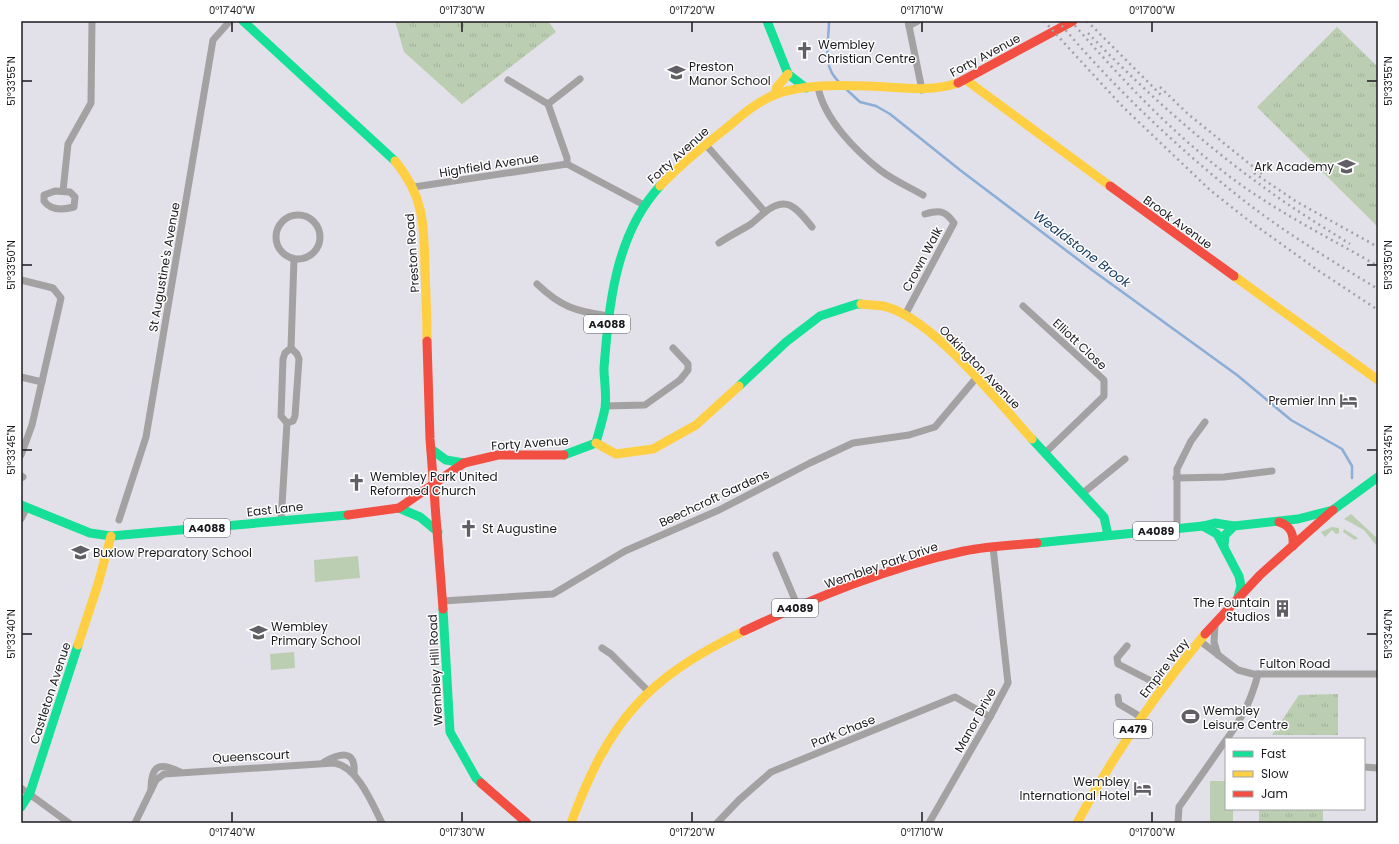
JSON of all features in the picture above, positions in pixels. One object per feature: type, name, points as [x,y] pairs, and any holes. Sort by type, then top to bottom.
[{"type":"main road","name":"Preston Road","points":[[243,21],[385,150],[398,163],[414,187],[419,200],[424,224],[431,449],[434,485]]},
{"type":"main road","points":[[767,21],[788,74],[806,88]]},
{"type":"main road","name":"Forty Avenue","points":[[434,485],[464,463],[498,455],[568,455],[596,443],[605,406],[604,375],[608,316],[620,260],[630,230],[644,206],[663,182],[754,106],[775,94],[806,88],[850,86],[922,90],[944,88],[966,80],[1073,21]]},
{"type":"main road","points":[[775,94],[777,86],[788,74]]},
{"type":"main road","name":"Brook Avenue","points":[[966,80],[1150,216],[1378,380]]},
{"type":"main road","name":"Oakington Avenue","points":[[596,443],[616,454],[653,449],[696,425],[786,342],[820,316],[857,304],[883,306],[905,315],[929,331],[977,377],[1104,517],[1108,535]]},
{"type":"main road","points":[[431,449],[437,456],[445,461],[455,464],[464,463]]},
{"type":"main road","name":"Wembley Park Drive","points":[[571,823],[589,774],[601,749],[616,727],[648,691],[676,669],[704,652],[798,607],[894,570],[941,556],[993,547],[1176,529],[1215,523],[1234,526],[1279,522],[1316,516],[1333,510],[1378,477]]},
{"type":"main road","name":"Wembley Hill Road","points":[[434,485],[443,601],[450,732],[476,778],[527,823]]},
{"type":"main road","name":"East Lane","points":[[24,506],[90,533],[111,536],[369,513],[399,508],[434,485]]},
{"type":"main road","points":[[399,508],[412,511],[423,517],[438,532]]},
{"type":"main road","name":"Empire Way","points":[[1077,823],[1108,765],[1163,687],[1200,641],[1258,578],[1333,510]]},
{"type":"main road","points":[[1279,522],[1285,523],[1290,527],[1293,546]]},
{"type":"main road","points":[[1203,526],[1217,534],[1237,571],[1241,586],[1238,598]]},
{"type":"main road","points":[[1224,546],[1225,535],[1234,526]]},
{"type":"main road","name":"Castleton Avenue","points":[[21,807],[30,793],[98,584],[111,536]]},
{"type":"main road","points":[[1237,571],[1246,578],[1258,578]]},
{"type":"street","points":[[62,191],[68,144],[91,103],[92,21]]},
{"type":"street","name":"St Augustine's Avenue","points":[[119,520],[146,438],[213,40],[230,21]]},
{"type":"street","points":[[918,21],[909,24],[922,90]]},
{"type":"street","points":[[548,104],[580,79]]},
{"type":"street","points":[[508,80],[548,104],[567,158],[567,164],[644,206]]},
{"type":"street","points":[[818,87],[820,99],[853,147],[881,171],[923,195]]},
{"type":"street","points":[[706,145],[765,212]]},
{"type":"street","name":"Highfield Avenue","points":[[414,187],[567,164]]},
{"type":"street","points":[[719,243],[732,234],[750,225],[765,212],[780,204],[792,206],[812,227]]},
{"type":"street","name":"Crown Walk","points":[[905,315],[954,223],[948,215],[936,210],[925,214]]},
{"type":"street","points":[[303,215],[318,226],[320,238],[319,246],[307,258],[294,259],[280,251],[277,244],[276,234],[278,227],[284,220],[290,216],[303,215]]},
{"type":"street","points":[[281,520],[287,423],[280,416],[283,358],[291,348],[294,259]]},
{"type":"street","points":[[21,280],[53,288],[60,298],[32,425],[21,455]]},
{"type":"street","points":[[537,284],[552,298],[578,312],[608,316]]},
{"type":"street","name":"Elliott Close","points":[[1023,306],[1104,380],[1104,396],[1045,453]]},
{"type":"street","points":[[287,423],[292,421],[295,416],[299,359],[297,354],[291,348]]},
{"type":"street","points":[[605,406],[645,405],[680,380],[688,370],[688,364],[673,348]]},
{"type":"street","points":[[21,377],[42,382]]},
{"type":"street","name":"Beechcroft Gardens","points":[[443,601],[553,594],[625,551],[719,510],[810,463],[853,444],[909,435],[935,427],[977,377]]},
{"type":"street","points":[[1176,529],[1176,478],[1179,462],[1205,422]]},
{"type":"street","points":[[1083,493],[1125,459]]},
{"type":"street","points":[[1176,478],[1224,477],[1272,471]]},
{"type":"street","points":[[21,519],[24,506]]},
{"type":"street","name":"Manor Drive","points":[[929,823],[1008,683],[993,547]]},
{"type":"street","points":[[776,554],[798,607]]},
{"type":"street","points":[[1216,622],[1214,642],[1218,655]]},
{"type":"street","name":"Fulton Road","points":[[1200,641],[1238,670],[1258,674],[1378,674]]},
{"type":"street","points":[[1127,646],[1117,658],[1118,664],[1163,687]]},
{"type":"street","points":[[602,648],[612,654],[648,691]]},
{"type":"street","points":[[1227,738],[1244,714],[1254,691],[1258,674]]},
{"type":"street","name":"Park Chase","points":[[718,823],[739,800],[772,772],[955,697],[990,717]]},
{"type":"street","points":[[1118,697],[1119,704],[1141,717]]},
{"type":"street","points":[[1178,823],[1179,807],[1224,748]]},
{"type":"street","name":"Queenscourt","points":[[322,763],[340,754],[347,755],[352,760],[354,773],[382,823]]},
{"type":"street","name":"Queenscourt","points":[[135,823],[160,776],[180,772],[322,763],[342,764],[354,773]]},
{"type":"street","points":[[1365,768],[1378,768]]},
{"type":"street","points":[[21,788],[30,793],[69,823]]},
{"type":"green space","points":[[395,21],[548,21],[556,32],[462,104],[404,52]]},
{"type":"green space","name":"Ark Academy","points":[[1337,27],[1378,67],[1378,227],[1257,107]]},
{"type":"green space","points":[[1351,514],[1378,539],[1378,545],[1376,545],[1364,530],[1344,519]]},
{"type":"green space","points":[[1332,527],[1339,528],[1339,533],[1336,534],[1332,530],[1325,537],[1321,532]]},
{"type":"green space","points":[[1344,529],[1358,538],[1355,540],[1343,532]]},
{"type":"green space","points":[[358,556],[360,578],[315,582],[314,560]]},
{"type":"green space","points":[[294,652],[295,668],[271,670],[270,654]]},
{"type":"green space","points":[[1338,694],[1338,735],[1272,735],[1299,695]]},
{"type":"green space","points":[[1210,781],[1225,781],[1225,810],[1233,810],[1233,823],[1210,823]]},
{"type":"green space","points":[[1259,810],[1323,810],[1323,823],[1259,823]]},
{"type":"waterway","name":"Wealdstone Brook","points":[[829,21],[827,46],[828,61],[833,75],[839,82]]},
{"type":"waterway","name":"Wealdstone Brook","points":[[847,90],[860,102],[876,106],[890,114],[960,170],[1092,270],[1237,375],[1291,420],[1342,449],[1352,466],[1352,478]]},
{"type":"railway","points":[[1044,21],[1123,107],[1210,190],[1248,220],[1319,271],[1378,310]]},
{"type":"railway","points":[[1058,21],[1117,87],[1204,168],[1263,215],[1378,289]]},
{"type":"railway","points":[[1071,21],[1131,88],[1174,130],[1220,169],[1244,187],[1277,208],[1378,266]]},
{"type":"railway","points":[[1087,21],[1162,96]]},
{"type":"railway","points":[[1088,33],[1152,96],[1221,155],[1279,198],[1350,244]]},
{"type":"railway","points":[[1160,87],[1188,114],[1262,174]]},
{"type":"railway","points":[[1254,173],[1297,202],[1378,247]]},
{"type":"traffic: fast","points":[[243,21],[395,161]]},
{"type":"traffic: fast","points":[[767,21],[788,74],[806,88]]},
{"type":"traffic: fast","points":[[564,455],[596,443],[606,403],[604,368],[606,344],[612,296],[617,272],[633,226],[645,205],[660,186]]},
{"type":"traffic: fast","points":[[739,386],[786,342],[820,316],[861,304]]},
{"type":"traffic: fast","points":[[1032,439],[1104,517],[1108,535]]},
{"type":"traffic: fast","points":[[431,449],[446,460],[464,463]]},
{"type":"traffic: fast","points":[[1224,546],[1225,535],[1234,526],[1298,519],[1333,510],[1378,477]]},
{"type":"traffic: fast","points":[[21,505],[90,533],[111,536],[348,515]]},
{"type":"traffic: fast","points":[[399,508],[420,517],[438,532]]},
{"type":"traffic: fast","points":[[1037,543],[1203,526],[1215,523],[1234,526]]},
{"type":"traffic: fast","points":[[1203,526],[1217,534],[1239,576],[1241,586],[1238,597]]},
{"type":"traffic: fast","points":[[443,609],[450,732],[476,778],[481,783]]},
{"type":"traffic: fast","points":[[21,807],[30,793],[78,645]]},
{"type":"traffic: slow","points":[[775,95],[777,87],[788,74]]},
{"type":"traffic: slow","points":[[966,80],[1110,186]]},
{"type":"traffic: slow","points":[[660,186],[693,155],[745,113],[762,101],[785,91],[820,86],[925,89],[958,83]]},
{"type":"traffic: slow","points":[[395,161],[405,174],[412,187],[421,213],[424,240],[427,341]]},
{"type":"traffic: slow","points":[[1234,276],[1378,380]]},
{"type":"traffic: slow","points":[[861,304],[883,306],[902,313],[922,326],[963,362],[1032,439]]},
{"type":"traffic: slow","points":[[596,443],[616,454],[653,449],[696,425],[739,386]]},
{"type":"traffic: slow","points":[[78,645],[98,584],[111,536]]},
{"type":"traffic: slow","points":[[571,823],[585,787],[600,757],[616,730],[635,707],[656,686],[681,667],[710,649],[744,631]]},
{"type":"traffic: slow","points":[[1077,823],[1105,773],[1136,725],[1169,679],[1205,634]]},
{"type":"traffic: jam","points":[[958,83],[1073,21]]},
{"type":"traffic: jam","points":[[1110,186],[1234,276]]},
{"type":"traffic: jam","points":[[427,341],[430,439],[443,609]]},
{"type":"traffic: jam","points":[[348,515],[399,508],[464,463],[498,455],[564,455]]},
{"type":"traffic: jam","points":[[1205,634],[1260,575],[1333,510]]},
{"type":"traffic: jam","points":[[1279,522],[1291,531],[1293,546]]},
{"type":"traffic: jam","points":[[744,631],[824,595],[907,566],[973,549],[1037,543]]},
{"type":"traffic: jam","points":[[481,783],[527,823]]},
{"type":"place","name":"Wembley Christian Centre","points":[[805,51]]},
{"type":"place","name":"Preston Manor School","points":[[676,73]]},
{"type":"place","name":"Ark Academy","points":[[1347,166]]},
{"type":"place","name":"Premier Inn","points":[[1349,400]]},
{"type":"place","name":"Wembley Park United Reformed Church","points":[[357,483]]},
{"type":"place","name":"St Augustine","points":[[469,528]]},
{"type":"place","name":"Buxlow Preparatory School","points":[[80,552]]},
{"type":"place","name":"The Fountain Studios","points":[[1283,609]]},
{"type":"place","name":"Wembley Primary School","points":[[258,633]]},
{"type":"place","name":"Wembley Leisure Centre","points":[[1190,717]]},
{"type":"place","name":"Wembley International Hotel","points":[[1143,788]]}]
